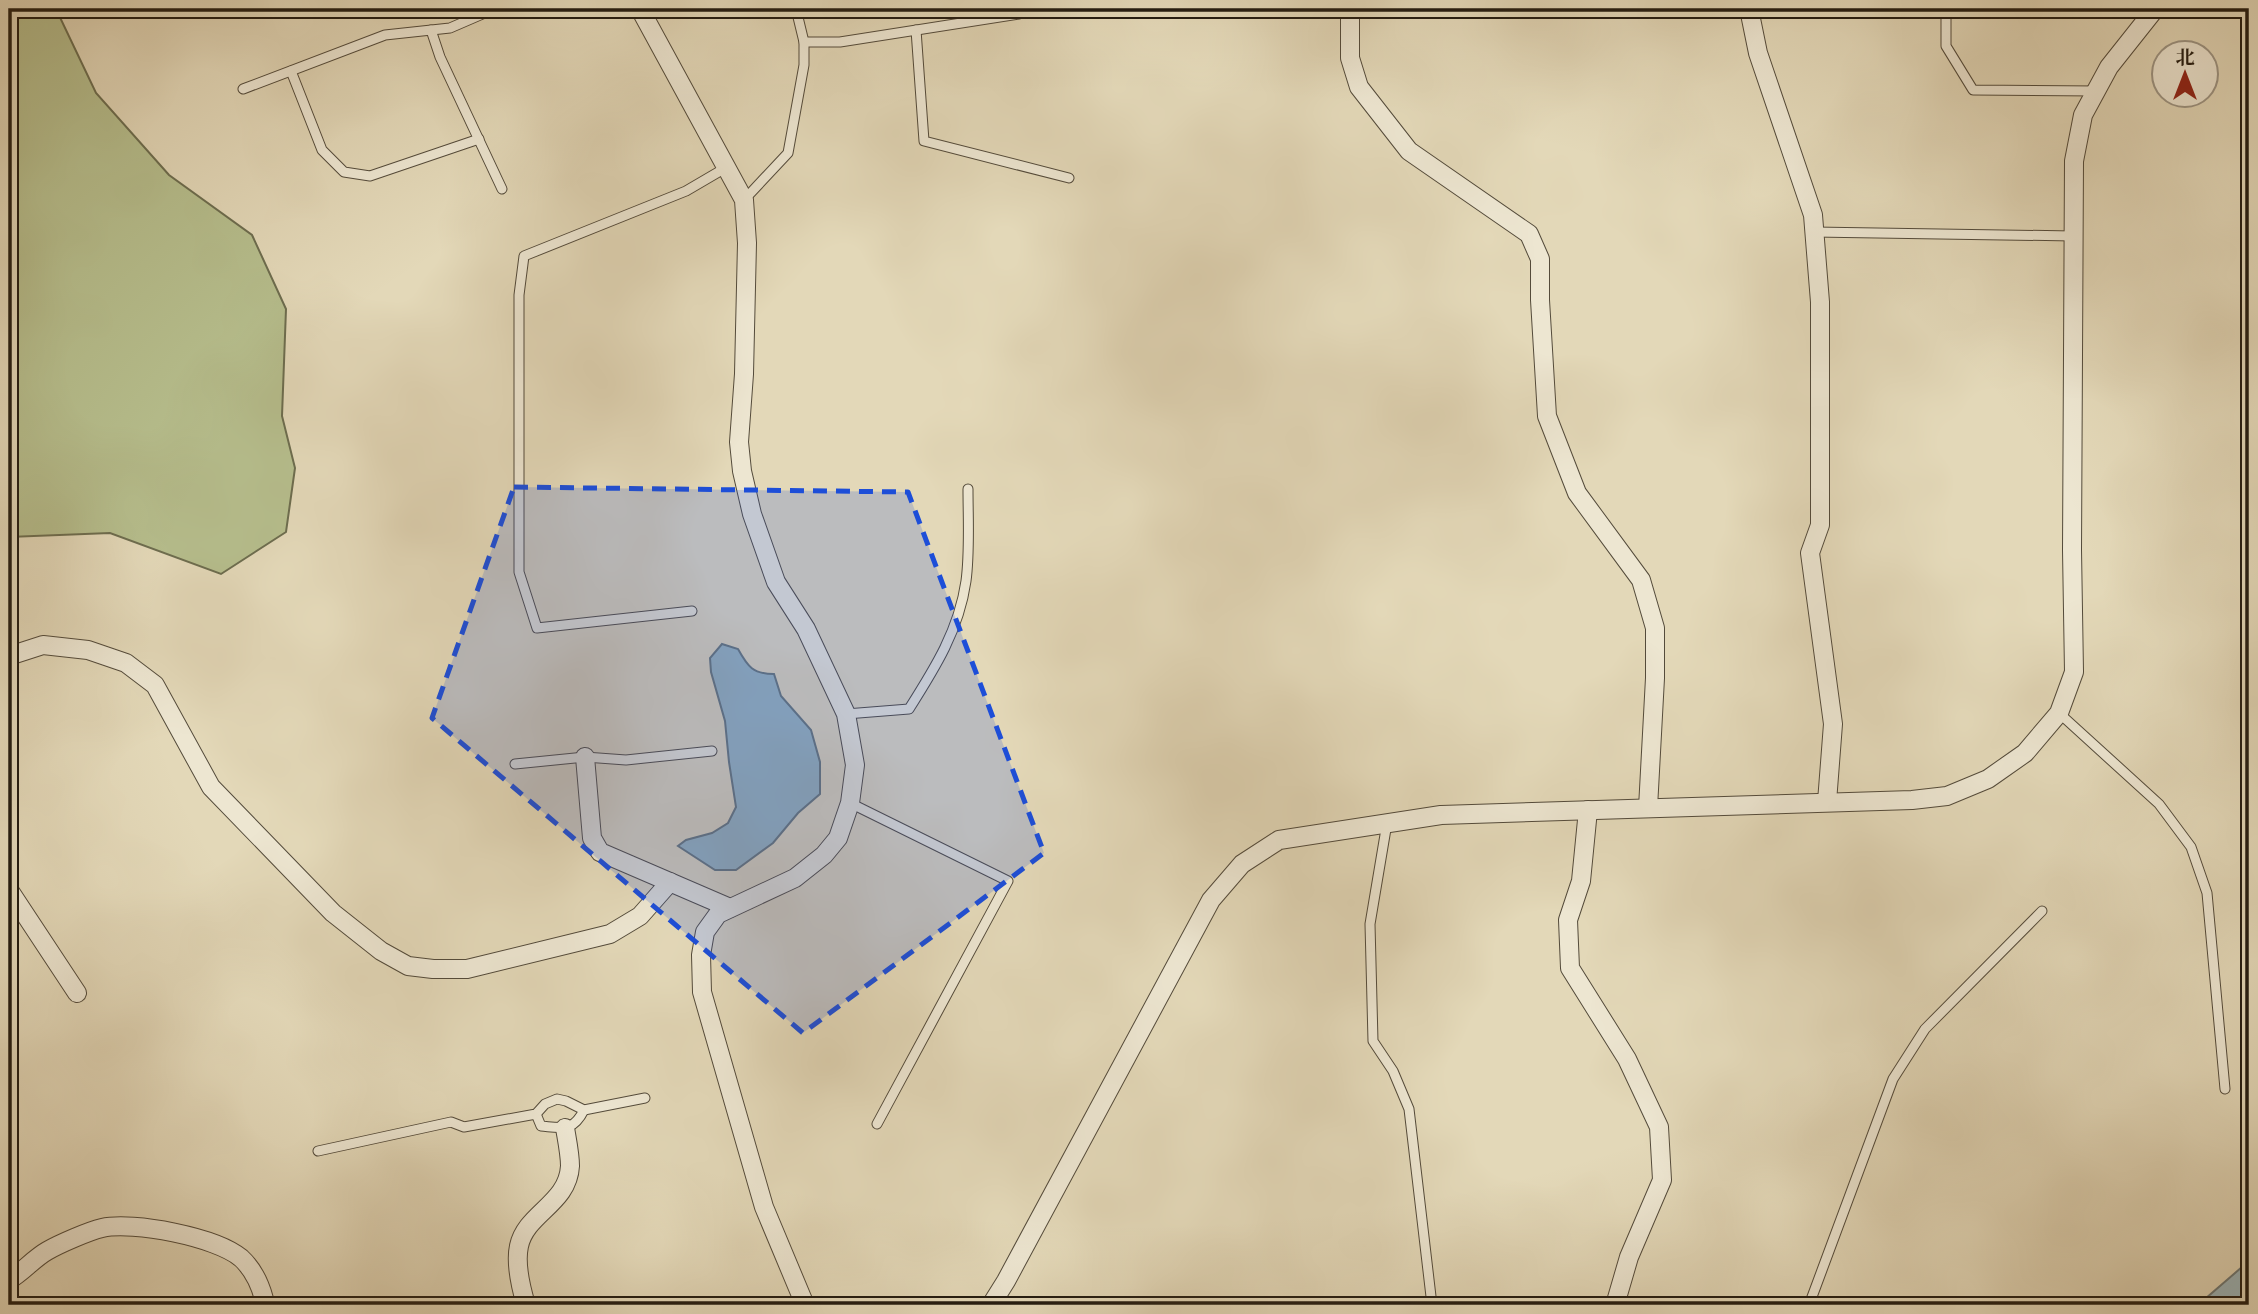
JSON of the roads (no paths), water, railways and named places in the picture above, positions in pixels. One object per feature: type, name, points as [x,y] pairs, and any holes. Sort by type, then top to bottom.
[{"type":"street","points":[[640,9],[744,200],[747,243],[744,374],[739,442],[742,471],[752,514],[776,582],[806,629],[846,714],[855,765],[850,803],[838,838],[824,855],[795,878],[718,914],[705,932],[701,955],[702,992],[764,1207],[805,1305]]},
{"type":"street","points":[[1350,9],[1350,58],[1359,87],[1409,151],[1528,234],[1540,259],[1547,416],[1577,493],[1641,580],[1655,628],[1648,808]]},
{"type":"street","points":[[1749,9],[1758,53],[1813,215],[1819,302],[1819,526],[1811,553],[1833,724],[1827,802]]},
{"type":"street","points":[[991,1305],[1211,900],[1242,864],[1279,840],[1441,815],[1912,800],[1947,796],[1988,779],[2025,753],[2059,713],[2074,672],[2074,161],[2083,115],[2109,67],[2155,9]]},
{"type":"street","points":[[9,656],[43,645],[88,650],[126,663],[155,685],[211,787],[333,913],[381,951],[408,966],[467,969],[610,934],[640,916],[670,882]]},
{"type":"street","points":[[585,757],[592,838],[600,852],[730,908]]},
{"type":"street","points":[[1588,810],[1581,881],[1567,920],[1570,968],[1627,1059],[1659,1128],[1662,1180],[1629,1258],[1615,1305]]},
{"type":"street","points":[[9,890],[77,993]]},
{"type":"street","points":[[526,1305],[518,1247],[524,1232],[555,1201],[565,1184],[570,1166],[565,1128]]},
{"type":"street","points":[[9,1280],[47,1251],[103,1228],[147,1228],[188,1235],[218,1244],[241,1258],[260,1283],[264,1299],[262,1305]]},
{"type":"lane","points":[[243,89],[385,35],[450,28],[494,9]]},
{"type":"lane","points":[[744,200],[788,153],[804,65],[804,42],[796,9]]},
{"type":"lane","points":[[1946,9],[1946,46],[1973,90],[2096,91]]},
{"type":"lane","points":[[804,42],[840,42],[1019,14]]},
{"type":"lane","points":[[432,30],[440,57],[502,189]]},
{"type":"lane","points":[[916,30],[924,141],[1069,178]]},
{"type":"lane","points":[[291,71],[321,150],[344,172],[370,176],[479,139]]},
{"type":"lane","points":[[692,611],[537,628],[519,572],[519,295],[524,256],[686,191],[727,167]]},
{"type":"lane","points":[[1814,232],[2073,236]]},
{"type":"lane","points":[[846,714],[909,709],[940,662],[958,617],[966,580],[968,489]]},
{"type":"lane","points":[[2059,713],[2159,804],[2191,847],[2207,892],[2225,1089]]},
{"type":"lane","points":[[515,764],[585,757],[626,760],[712,751]]},
{"type":"lane","points":[[850,803],[1008,881],[877,1124]]},
{"type":"lane","points":[[1387,823],[1370,924],[1373,1041],[1393,1071],[1409,1109],[1432,1305]]},
{"type":"lane","points":[[1809,1305],[1893,1079],[1925,1029],[2042,911]]},
{"type":"lane","points":[[318,1151],[451,1122],[464,1127],[536,1114],[545,1104],[557,1099],[584,1110],[645,1098]]},
{"type":"lane","points":[[536,1114],[541,1126],[565,1128],[578,1122],[584,1110]]},
{"type":"water","points":[[722,644],[738,649],[748,665],[756,671],[774,674],[781,696],[811,730],[820,762],[820,794],[798,813],[773,843],[736,870],[715,870],[678,846],[686,840],[712,833],[728,823],[736,807],[725,721],[711,672],[710,658]]},
{"type":"water","points":[[2249,1266],[2249,1305],[2198,1305],[2242,1267]]}]
